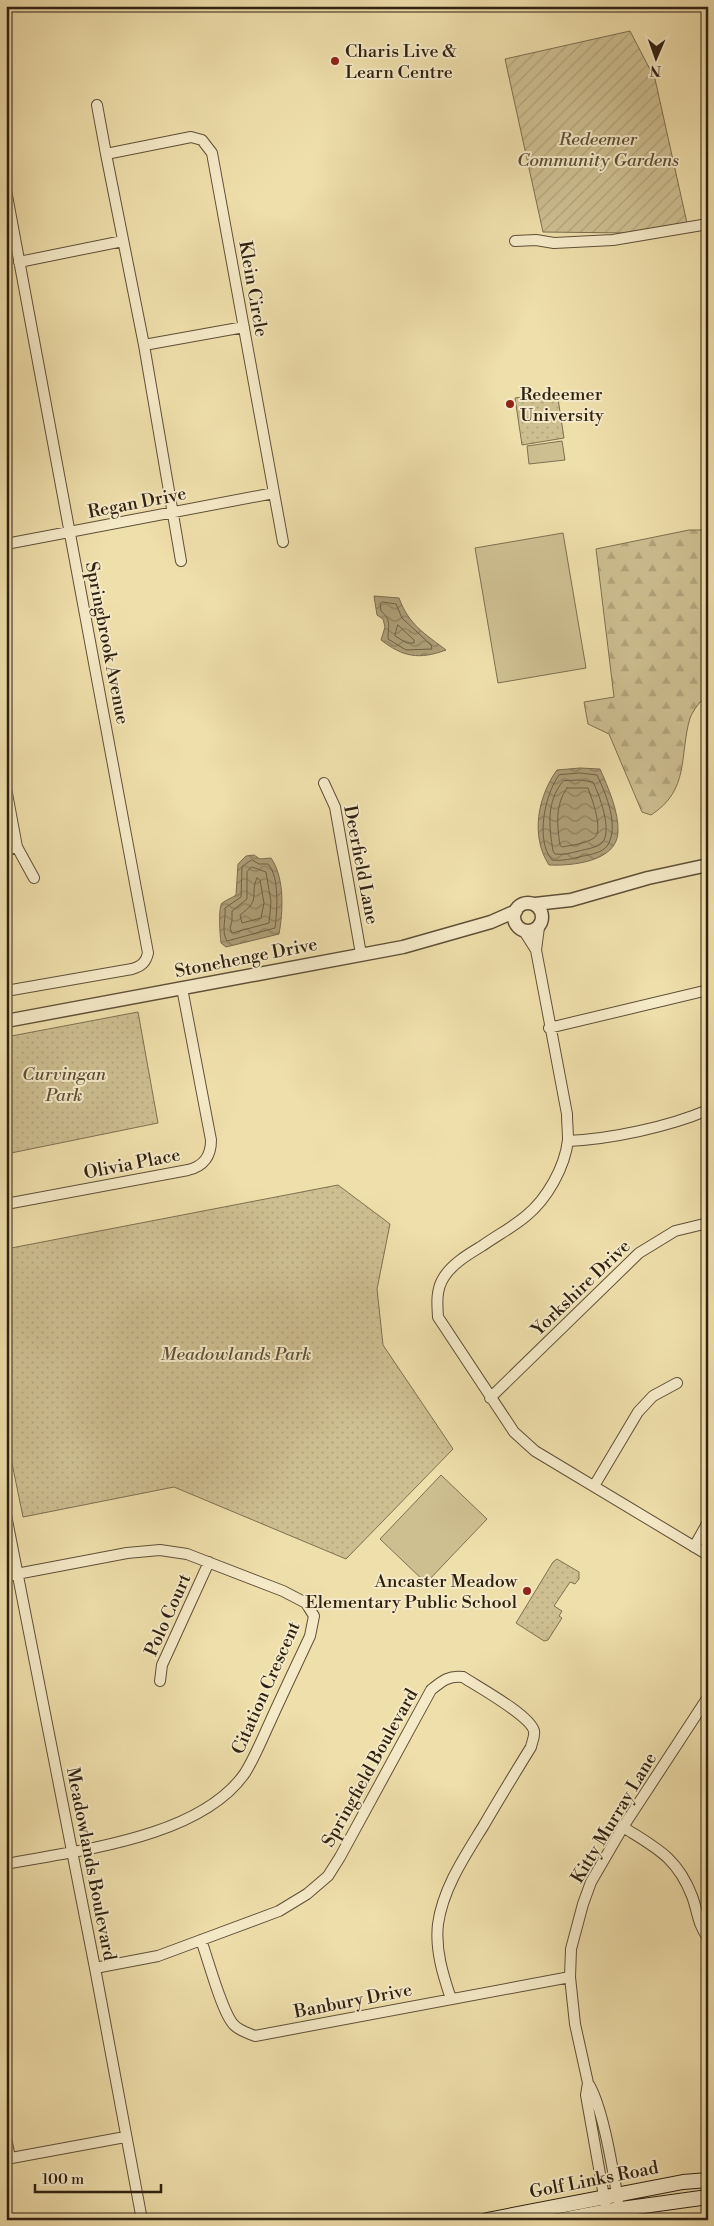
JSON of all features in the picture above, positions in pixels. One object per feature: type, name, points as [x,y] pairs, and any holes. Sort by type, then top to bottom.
[{"type":"main road","name":"Golf Links Road","points":[[561,2220],[612,2203],[708,2180]]},
{"type":"main road","name":"Golf Links Road","points":[[487,2220],[612,2203],[708,2197]]},
{"type":"street","points":[[97,105],[144,345],[181,561]]},
{"type":"street","name":"Klein Circle","points":[[106,154],[191,137],[202,140],[212,153],[283,542]]},
{"type":"street","name":"Springbrook Avenue","points":[[6,190],[148,952],[146,961],[140,967],[6,991]]},
{"type":"street","points":[[515,241],[536,240],[554,243],[613,240],[708,224]]},
{"type":"street","points":[[19,262],[123,241]]},
{"type":"street","points":[[144,345],[244,327]]},
{"type":"street","name":"Regan Drive","points":[[6,544],[274,493]]},
{"type":"street","name":"Deerfield Lane","points":[[324,783],[335,807],[361,954]]},
{"type":"street","points":[[6,788],[17,848],[34,878]]},
{"type":"street","points":[[6,850],[17,848]]},
{"type":"street","points":[[536,950],[514,919],[516,911],[526,903],[535,904],[571,900],[648,878],[708,865]]},
{"type":"street","points":[[521,929],[532,931],[571,900]]},
{"type":"street","points":[[535,904],[541,910],[541,923],[536,950],[549,1028],[567,1114],[568,1141],[561,1164],[547,1193],[527,1216],[452,1267],[439,1287],[438,1317],[514,1432],[534,1451],[708,1555]]},
{"type":"street","name":"Stonehenge Drive","points":[[6,1021],[403,947],[491,922],[516,911]]},
{"type":"street","name":"Stonehenge Drive","points":[[491,922],[521,929]]},
{"type":"street","name":"Olivia Place","points":[[6,1204],[188,1170],[206,1160],[211,1140],[182,988]]},
{"type":"street","points":[[549,1028],[708,990]]},
{"type":"street","points":[[568,1141],[583,1140],[669,1124],[708,1110]]},
{"type":"street","name":"Yorkshire Drive","points":[[490,1398],[639,1253],[675,1231],[708,1223]]},
{"type":"street","points":[[594,1486],[638,1412],[653,1396],[677,1383]]},
{"type":"street","name":"Meadowlands Boulevard","points":[[6,1515],[95,1968],[142,2220]]},
{"type":"street","points":[[694,1547],[708,1522]]},
{"type":"street","name":"Citation Crescent","points":[[6,1576],[127,1553],[160,1550],[187,1554],[283,1591],[306,1603],[314,1616],[310,1636],[253,1758],[234,1786],[214,1804],[186,1820],[139,1836],[71,1852],[6,1864]]},
{"type":"street","name":"Polo Court","points":[[160,1681],[162,1665],[209,1562]]},
{"type":"street","name":"Springfield Boulevard","points":[[95,1968],[158,1956],[278,1911],[307,1894],[328,1876],[340,1858],[431,1690],[442,1681],[454,1676],[463,1677],[519,1713],[531,1725],[534,1732],[531,1746],[457,1869],[444,1898],[438,1925],[438,1950],[442,1972],[451,1999]]},
{"type":"street","name":"Kitty Murray Lane","points":[[612,2203],[586,2095],[588,2083],[575,2024],[570,1977],[571,1949],[591,1882],[623,1827],[708,1697]]},
{"type":"street","points":[[623,1827],[674,1863],[689,1887],[700,1927],[708,1938]]},
{"type":"street","name":"Banbury Drive","points":[[201,1940],[226,2010],[233,2024],[243,2032],[255,2036],[570,1977]]},
{"type":"street","points":[[6,2138],[8,2158],[125,2137]]},
{"type":"green space","name":"Redeemer Community Gardens","points":[[630,31],[655,79],[687,223],[630,233],[543,232],[505,59]]},
{"type":"green space","points":[[557,392],[564,438],[522,445],[515,398]]},
{"type":"green space","points":[[562,441],[565,460],[529,464],[527,446]]},
{"type":"green space","points":[[689,530],[708,530],[708,700],[700,702],[690,718],[678,783],[672,795],[651,815],[642,812],[609,734],[588,724],[584,702],[614,697],[596,549]]},
{"type":"green space","points":[[563,533],[586,668],[498,683],[475,548]]},
{"type":"green space","name":"Curvingan Park","points":[[138,1012],[158,1123],[6,1154],[6,1037]]},
{"type":"green space","name":"Meadowlands Park","points":[[338,1185],[390,1224],[377,1289],[383,1345],[453,1449],[346,1559],[174,1487],[23,1517],[6,1434],[6,1249]]},
{"type":"green space","points":[[441,1475],[487,1519],[426,1583],[380,1539]]},
{"type":"green space","points":[[557,1559],[579,1572],[579,1579],[575,1584],[570,1582],[554,1606],[562,1611],[559,1616],[562,1618],[548,1640],[544,1641],[516,1623],[553,1562]]},
{"type":"water","points":[[374,596],[399,598],[412,622],[446,650],[428,655],[412,655],[397,650],[381,640],[385,627],[383,619],[377,615]]},
{"type":"water","points":[[600,769],[617,816],[618,832],[616,842],[602,856],[591,860],[580,863],[549,865],[543,854],[538,829],[541,804],[550,780],[557,770]]},
{"type":"water","points":[[254,855],[260,859],[271,858],[279,875],[282,906],[279,934],[226,947],[221,943],[221,906],[222,903],[236,895],[238,864],[246,856]]},
{"type":"place","name":"Charis Live & Learn Centre","points":[[335,61]]},
{"type":"place","name":"Redeemer University","points":[[510,404]]},
{"type":"place","name":"Ancaster Meadow Elementary Public School","points":[[527,1591]]}]
